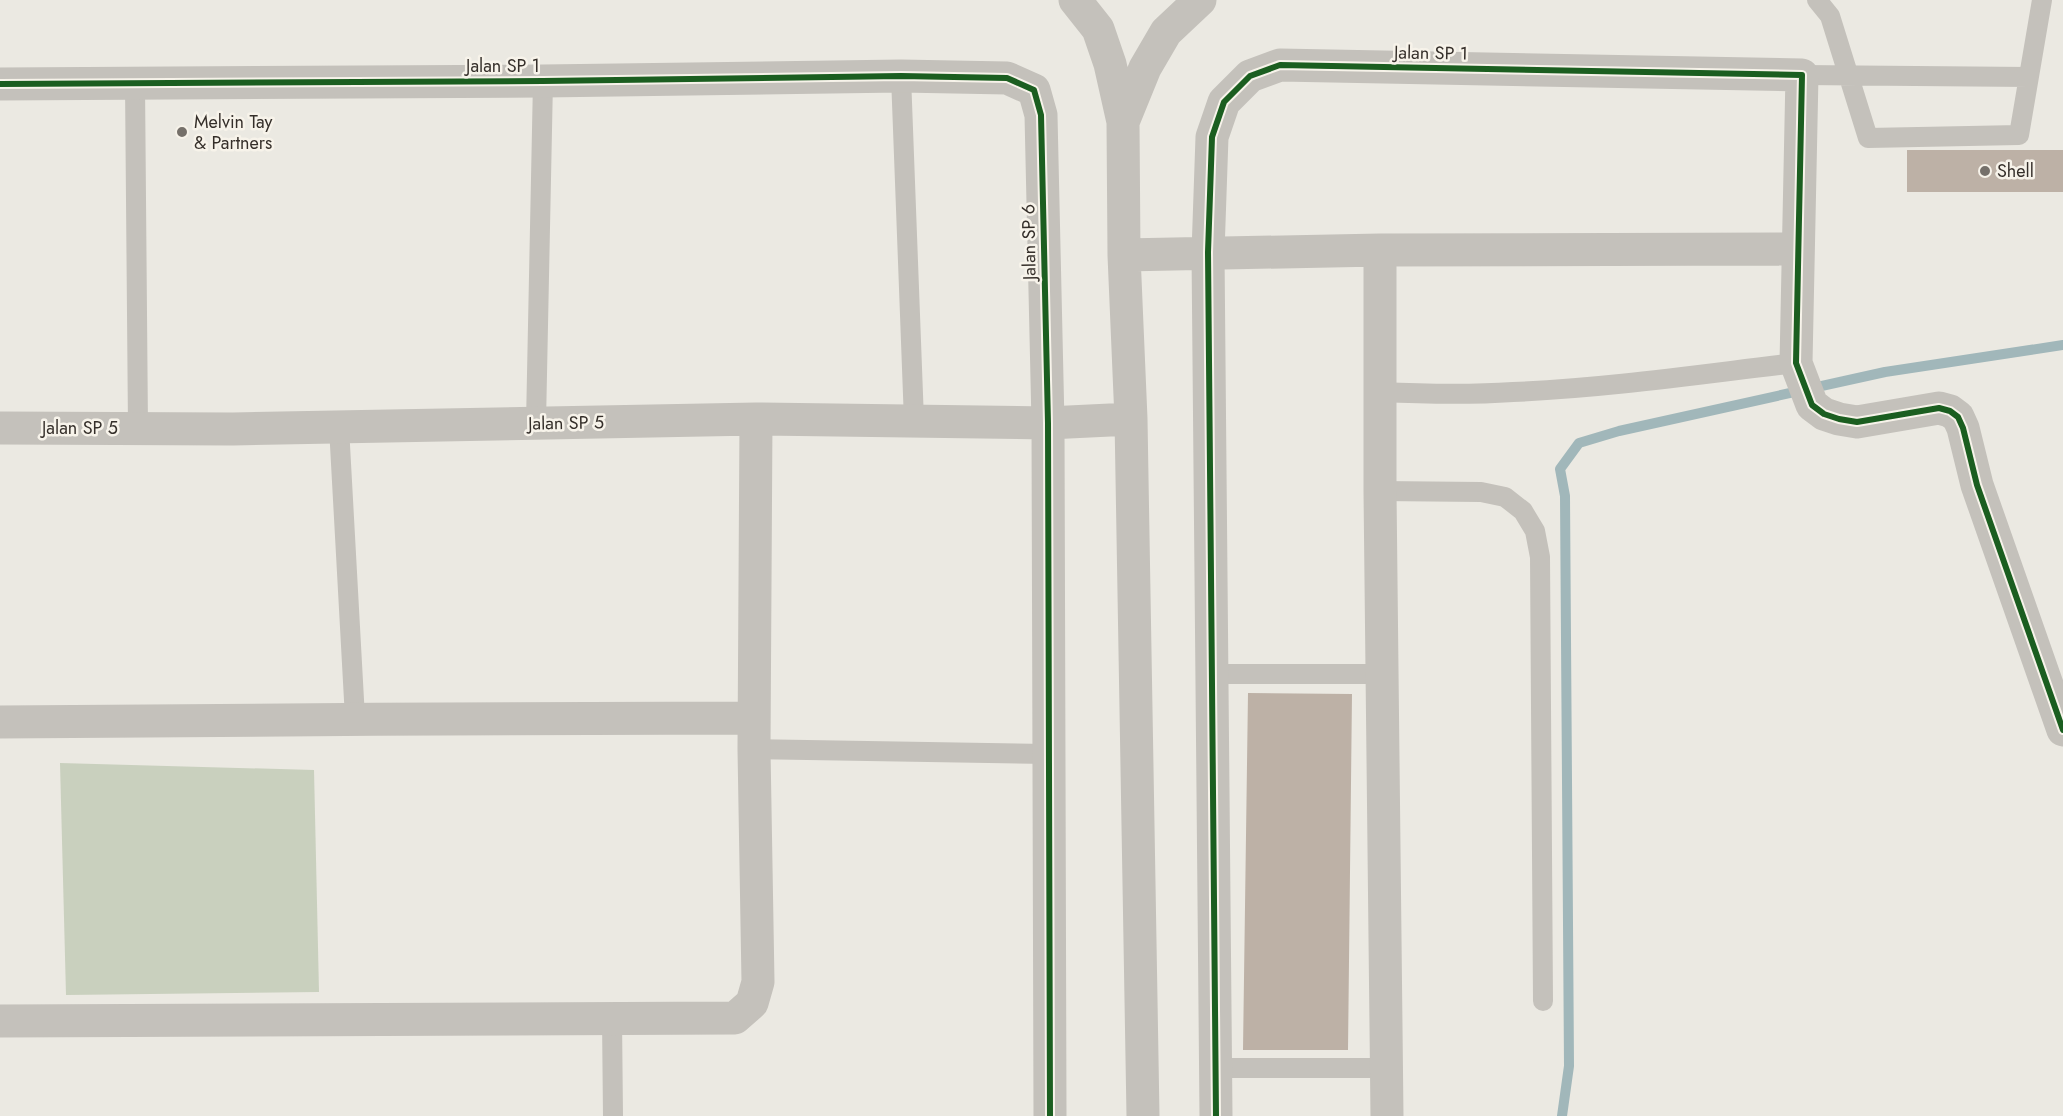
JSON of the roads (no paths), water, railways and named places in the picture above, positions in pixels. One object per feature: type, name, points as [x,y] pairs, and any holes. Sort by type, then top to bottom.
[{"type":"street","points":[[1075,0],[1098,29],[1110,64],[1123,122],[1124,255],[1131,419],[1143,1116]]},
{"type":"street","points":[[1123,122],[1144,68],[1166,32],[1200,0]]},
{"type":"street","name":"Jalan SP 1","points":[[1216,1116],[1208,252],[1212,137],[1224,102],[1250,76],[1280,65],[1802,75]]},
{"type":"street","points":[[1802,75],[1797,249],[1803,383],[1824,414],[1839,420],[1857,422],[1939,408],[1950,411],[1958,417],[1963,428],[1977,485],[2063,730]]},
{"type":"street","name":"Jalan SP 1","points":[[0,84],[543,81],[901,76],[1007,78]]},
{"type":"street","name":"Jalan SP 6","points":[[1007,78],[1034,90],[1041,115],[1048,423]]},
{"type":"street","points":[[1124,255],[1380,250],[1797,249]]},
{"type":"street","points":[[1380,250],[1380,491],[1387,1116]]},
{"type":"street","points":[[0,1021],[735,1018],[752,1003],[758,982],[754,733],[756,419]]},
{"type":"street","name":"Jalan SP 5","points":[[0,428],[339,427],[756,419],[1048,423],[1131,419]]},
{"type":"street","points":[[1048,423],[1050,1116]]},
{"type":"street","points":[[0,722],[355,718],[468,720],[754,733]]},
{"type":"lane","points":[[1817,0],[1830,16],[1868,138],[2019,135],[2042,0]]},
{"type":"lane","points":[[1802,75],[2029,77]]},
{"type":"lane","points":[[901,76],[914,421]]},
{"type":"lane","points":[[536,423],[543,81]]},
{"type":"lane","points":[[135,84],[138,428]]},
{"type":"lane","points":[[1380,392],[1454,394],[1598,386],[1803,383]]},
{"type":"lane","points":[[339,427],[355,718]]},
{"type":"lane","points":[[1380,491],[1481,492],[1505,497],[1523,512],[1535,531],[1540,557],[1543,1001]]},
{"type":"lane","points":[[1212,674],[1382,674]]},
{"type":"lane","points":[[754,733],[1048,754]]},
{"type":"lane","points":[[612,1018],[613,1116]]},
{"type":"lane","points":[[1216,1068],[1386,1068]]},
{"type":"waterway","points":[[1562,1116],[1569,1066],[1565,496],[1560,469],[1579,443],[1619,431],[1885,372],[2063,345]]},
{"type":"place","name":"Melvin Tay & Partners","points":[[182,132]]},
{"type":"place","name":"Shell","points":[[1985,171]]}]
